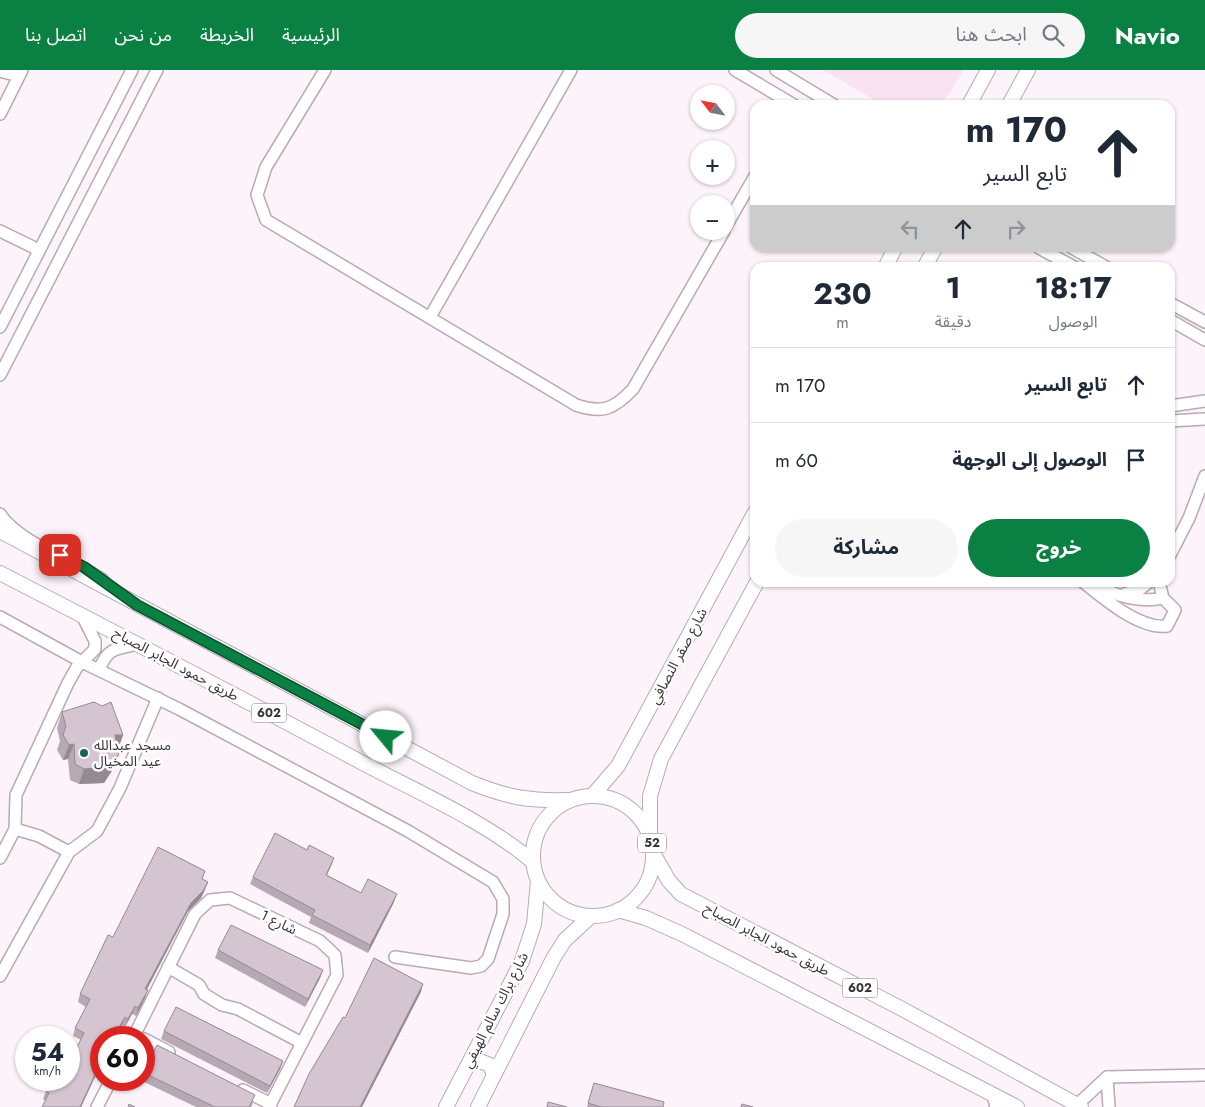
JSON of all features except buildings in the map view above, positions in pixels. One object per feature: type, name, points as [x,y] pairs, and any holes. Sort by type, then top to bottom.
[{"type":"main road","points":[[973,100],[988,70]]},
{"type":"main road","points":[[1012,100],[1028,70]]},
{"type":"main road","name":"شارع صقر النصافي","points":[[593,795],[623,757],[750,521]]},
{"type":"main road","name":"602","points":[[0,531],[472,783],[504,796],[537,801],[569,800]]},
{"type":"main road","name":"طريق حمود الجابر الصباح","points":[[0,573],[464,817],[519,850],[533,862]]},
{"type":"main road","points":[[650,836],[650,796],[661,759],[754,587]]},
{"type":"main road","name":"52","points":[[593,795],[611,798],[628,806],[641,819],[650,836],[653,853],[651,871],[644,887],[633,901],[618,910],[591,916],[569,912],[550,899],[538,881],[533,862],[534,843],[541,825],[553,810],[569,800],[593,795]]},
{"type":"main road","name":"طريق حمود الجابر الصباح","points":[[653,853],[669,881],[681,894],[904,1010],[1079,1106]]},
{"type":"main road","name":"شارع براك سالم الهيفي","points":[[446,1107],[528,946],[534,924],[538,881]]},
{"type":"main road","name":"602","points":[[618,910],[646,918],[682,934],[994,1101],[1017,1107]]},
{"type":"main road","name":"شارع براك سالم الهيفي","points":[[478,1107],[554,957],[565,940],[591,916]]},
{"type":"main road","points":[[472,1058],[490,1065],[494,1075]]},
{"type":"street","points":[[0,327],[132,70]]},
{"type":"street","points":[[0,375],[157,70]]},
{"type":"street","points":[[325,70],[266,167],[257,195],[266,220],[569,401],[591,410],[607,409],[620,402],[633,389],[719,240]]},
{"type":"street","points":[[430,317],[572,70]]},
{"type":"street","points":[[735,70],[786,100]]},
{"type":"street","points":[[776,70],[826,100]]},
{"type":"street","points":[[0,71],[11,74],[22,71]]},
{"type":"street","points":[[0,114],[22,71]]},
{"type":"street","points":[[735,210],[750,185]]},
{"type":"street","points":[[0,231],[40,250]]},
{"type":"street","points":[[1046,252],[1065,262]]},
{"type":"street","points":[[1079,252],[1097,262]]},
{"type":"street","points":[[1175,306],[1205,322]]},
{"type":"street","points":[[1175,325],[1205,340]]},
{"type":"street","points":[[1175,405],[1205,401]]},
{"type":"street","points":[[1175,421],[1205,420],[1205,406]]},
{"type":"street","points":[[1175,545],[1189,518],[1205,476]]},
{"type":"street","points":[[0,514],[10,527],[84,567],[137,605]]},
{"type":"street","points":[[1089,587],[1123,614],[1159,627],[1167,626],[1173,618],[1175,610],[1163,598],[1160,587]]},
{"type":"street","points":[[1104,587],[1119,596],[1153,600],[1163,598]]},
{"type":"street","points":[[1119,596],[1143,587]]},
{"type":"street","points":[[0,858],[15,829],[16,794],[62,695],[82,662],[94,649],[95,641],[82,615]]},
{"type":"street","points":[[0,617],[82,662],[158,698],[408,831],[457,859],[497,887],[503,899],[503,914],[491,955],[481,966],[471,968],[395,956]]},
{"type":"street","points":[[99,670],[106,654],[113,649],[138,644]]},
{"type":"street","points":[[0,976],[69,852],[97,831],[120,788],[158,698]]},
{"type":"street","points":[[15,829],[39,836],[69,852]]},
{"type":"street","name":"شارع 1","points":[[143,1026],[168,968],[199,908],[216,898],[236,901],[320,941],[335,955],[337,975],[270,1106]]},
{"type":"street","points":[[168,968],[199,985],[204,994],[222,1005],[238,1009],[302,1043]]},
{"type":"street","points":[[155,1046],[178,1057]]},
{"type":"street","points":[[1079,1106],[1107,1077],[1205,1075]]},
{"type":"street","points":[[1107,1077],[1109,1107]]},
{"type":"street","points":[[228,1083],[270,1106]]},
{"type":"street","points":[[97,1107],[105,1091]]},
{"type":"shaded area","points":[[823,70],[963,70],[950,93],[942,100],[874,100]]},
{"type":"place","name":"مسجد عبدالله عيد المخيال","points":[[84,753]]},
{"type":"route","points":[[60,555],[84,567],[137,605],[386,737]]}]
